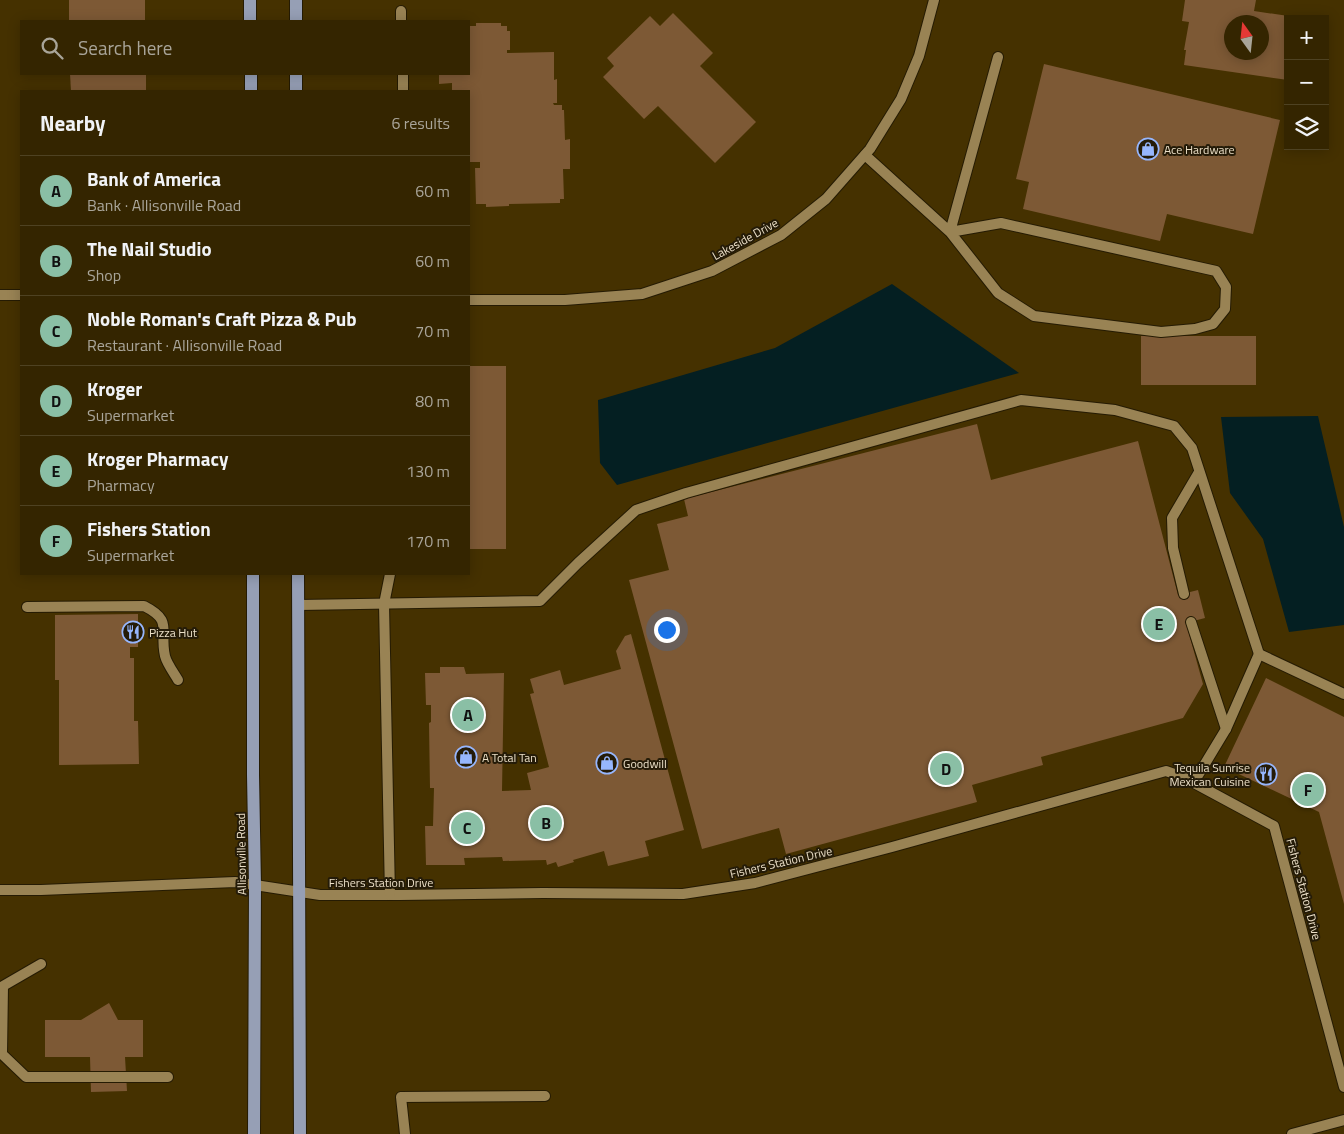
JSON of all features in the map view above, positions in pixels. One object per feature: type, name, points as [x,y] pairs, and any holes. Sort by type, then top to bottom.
[{"type":"main road","points":[[250,0],[250,20]]},
{"type":"main road","points":[[296,0],[296,20]]},
{"type":"main road","points":[[251,75],[251,90]]},
{"type":"main road","points":[[296,75],[296,90]]},
{"type":"main road","name":"Allisonville Road","points":[[253,575],[254,1134]]},
{"type":"main road","points":[[298,575],[300,1134]]},
{"type":"street","name":"Lakeside Drive","points":[[470,300],[565,300],[642,294],[712,271],[781,235],[826,199],[870,149],[901,99],[919,56],[934,0]]},
{"type":"street","points":[[950,232],[998,57]]},
{"type":"street","points":[[403,75],[403,90]]},
{"type":"street","points":[[865,155],[950,232],[998,293],[1034,316],[1161,332],[1195,329],[1214,324],[1225,309],[1226,287],[1216,271],[1001,223],[950,232]]},
{"type":"street","points":[[0,295],[20,295]]},
{"type":"street","points":[[299,605],[540,601],[636,510],[686,493],[1021,400],[1115,410],[1174,426],[1192,448],[1259,654],[1226,729],[1194,782]]},
{"type":"street","points":[[1184,594],[1173,548],[1172,518],[1199,472]]},
{"type":"street","points":[[390,575],[384,604],[390,895]]},
{"type":"street","points":[[27,607],[144,606],[156,612],[163,621],[166,657],[178,680]]},
{"type":"street","points":[[1191,622],[1226,729]]},
{"type":"street","points":[[1259,654],[1344,694]]},
{"type":"street","name":"Fishers Station Drive","points":[[0,890],[235,882],[320,895],[683,894],[755,883],[901,845],[1166,771],[1183,776],[1274,826],[1344,1087]]},
{"type":"street","points":[[41,964],[3,986],[2,1054],[26,1077],[168,1077]]},
{"type":"street","points":[[404,1134],[401,1096],[545,1096]]},
{"type":"street","points":[[1292,1134],[1344,1120]]},
{"type":"water","points":[[892,284],[1019,373],[617,485],[600,463],[598,400],[775,348]]},
{"type":"water","points":[[1318,416],[1344,527],[1344,625],[1289,632],[1263,539],[1230,493],[1221,417]]},
{"type":"building","points":[[69,0],[145,0],[145,20],[69,20]]},
{"type":"building","points":[[1185,0],[1256,0],[1254,11],[1284,15],[1284,79],[1184,65],[1186,50],[1184,50],[1189,22],[1182,21]]},
{"type":"building","points":[[673,13],[713,53],[700,66],[756,122],[715,163],[658,106],[644,119],[603,77],[614,66],[607,58],[650,16],[660,26]]},
{"type":"building","points":[[476,23],[501,23],[501,26],[507,26],[507,31],[510,31],[510,50],[507,50],[507,53],[554,52],[554,80],[557,79],[557,103],[553,103],[554,105],[562,105],[562,110],[564,110],[565,140],[570,139],[570,169],[563,169],[564,199],[560,199],[560,203],[509,204],[509,206],[486,207],[486,204],[476,204],[475,168],[480,168],[480,162],[470,162],[470,90],[452,90],[452,83],[439,84],[439,75],[470,75],[470,26],[476,26]]},
{"type":"building","name":"Ace Hardware","points":[[1044,64],[1280,120],[1253,234],[1167,214],[1160,241],[1023,209],[1029,182],[1016,179]]},
{"type":"building","points":[[70,75],[146,75],[146,90],[71,90]]},
{"type":"building","points":[[1141,336],[1256,336],[1256,385],[1141,385]]},
{"type":"building","points":[[470,366],[506,366],[506,549],[470,549]]},
{"type":"building","points":[[977,424],[991,480],[1138,441],[1178,595],[1198,590],[1205,618],[1186,623],[1203,684],[1183,718],[1041,757],[1043,765],[972,785],[977,802],[786,854],[779,828],[702,849],[629,580],[669,570],[657,524],[688,516],[684,499]]},
{"type":"building","points":[[138,614],[138,647],[130,647],[130,658],[134,658],[134,721],[138,721],[139,764],[59,765],[59,680],[55,680],[55,615]]},
{"type":"building","points":[[631,634],[684,830],[645,841],[649,856],[608,866],[604,851],[573,860],[574,862],[558,867],[556,862],[547,865],[546,860],[503,861],[502,857],[464,858],[465,865],[426,865],[425,826],[433,826],[434,788],[430,788],[429,723],[431,722],[431,705],[426,705],[425,673],[440,673],[440,667],[464,667],[466,674],[504,673],[502,791],[531,790],[527,773],[549,767],[530,694],[534,693],[530,679],[560,670],[564,685],[621,669],[616,651],[625,636]]},
{"type":"building","points":[[1266,678],[1344,717],[1344,904],[1319,812],[1224,767]]},
{"type":"building","points":[[109,1003],[118,1020],[143,1020],[143,1057],[125,1057],[127,1091],[91,1092],[90,1057],[45,1057],[45,1020],[81,1020]]},
{"type":"place","name":"Ace Hardware","points":[[1148,149]]},
{"type":"place","name":"Kroger Pharmacy","points":[[1159,624]]},
{"type":"place","name":"Pizza Hut","points":[[133,632]]},
{"type":"place","name":"Bank of America","points":[[468,715]]},
{"type":"place","name":"A Total Tan","points":[[466,757]]},
{"type":"place","name":"Goodwill","points":[[607,763]]},
{"type":"place","name":"Kroger","points":[[946,769]]},
{"type":"place","name":"Tequila Sunrise Mexican Cuisine","points":[[1266,774]]},
{"type":"place","name":"Fishers Station","points":[[1308,790]]},
{"type":"place","name":"The Nail Studio","points":[[546,823]]},
{"type":"place","name":"Noble Roman's Craft Pizza & Pub","points":[[467,828]]}]
